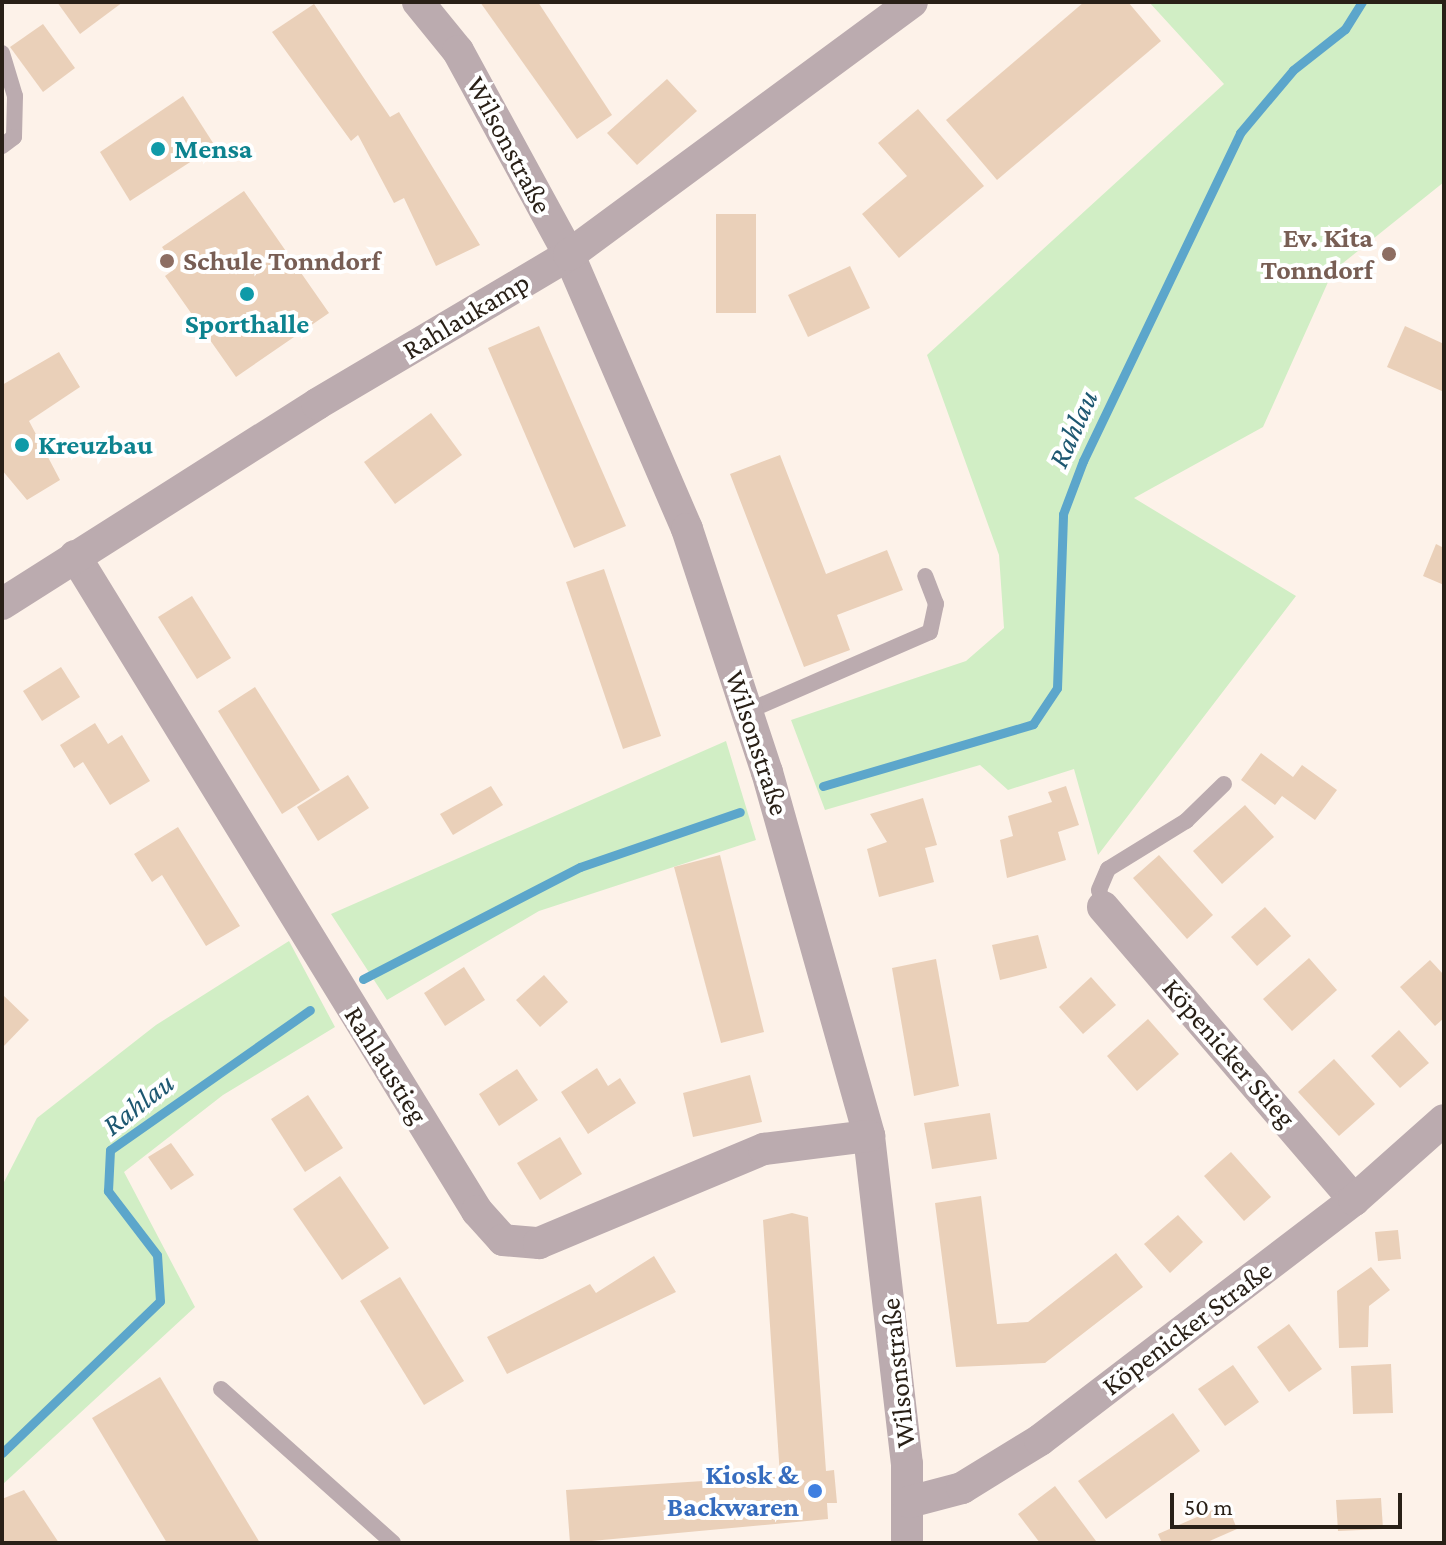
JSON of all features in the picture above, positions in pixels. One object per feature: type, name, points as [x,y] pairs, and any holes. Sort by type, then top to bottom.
[{"type":"street","name":"Wilsonstraße","points":[[418,2],[458,51],[569,255],[687,529],[748,711],[869,1136],[909,1502],[907,1543]]},
{"type":"street","name":"Rahlaukamp","points":[[2,604],[75,556],[569,255],[912,2]]},
{"type":"street","name":"Rahlaustieg","points":[[75,556],[477,1211],[503,1240],[539,1243],[764,1149],[869,1136]]},
{"type":"street","name":"Köpenicker Stieg","points":[[1103,907],[1354,1200]]},
{"type":"street","name":"Köpenicker Straße","points":[[909,1502],[962,1488],[1040,1440],[1354,1200],[1444,1120]]},
{"type":"lane","points":[[2,53],[15,96],[14,137],[2,146]]},
{"type":"lane","points":[[748,711],[930,632],[936,604],[925,576]]},
{"type":"lane","points":[[1103,907],[1099,890],[1108,869],[1186,821],[1224,784]]},
{"type":"lane","points":[[221,1389],[393,1543]]},
{"type":"green space","points":[[1149,2],[1444,2],[1444,182],[1333,271],[1263,427],[1134,498],[1296,596],[1098,855],[1074,769],[1008,790],[980,765],[825,810],[791,720],[966,661],[1004,628],[999,555],[927,355],[1224,84]]},
{"type":"green space","points":[[726,741],[756,840],[539,911],[387,1000],[331,914]]},
{"type":"green space","points":[[289,941],[335,1027],[223,1095],[124,1172],[195,1307],[2,1485],[2,1186],[37,1118],[156,1025]]},
{"type":"building","points":[[57,2],[123,2],[80,34]]},
{"type":"building","points":[[480,2],[538,2],[612,115],[577,139]]},
{"type":"building","points":[[1084,2],[1128,2],[1161,41],[997,180],[946,120]]},
{"type":"building","points":[[314,4],[390,117],[399,112],[480,245],[436,266],[404,198],[394,203],[358,135],[351,141],[272,32]]},
{"type":"building","points":[[43,24],[75,68],[43,92],[10,47]]},
{"type":"building","points":[[667,79],[697,111],[637,165],[607,133]]},
{"type":"building","name":"Mensa","points":[[183,96],[215,146],[130,201],[100,152]]},
{"type":"building","points":[[918,109],[984,186],[899,258],[862,214],[907,176],[878,143]]},
{"type":"building","name":"Sporthalle","points":[[244,191],[329,313],[236,377],[165,276],[176,268],[162,247]]},
{"type":"building","points":[[716,214],[756,214],[756,313],[716,313]]},
{"type":"building","points":[[850,266],[870,308],[808,337],[788,295]]},
{"type":"building","points":[[539,326],[626,526],[574,548],[488,348]]},
{"type":"building","points":[[1405,326],[1444,344],[1444,392],[1387,367]]},
{"type":"building","name":"Kreuzbau","points":[[59,352],[80,387],[29,421],[60,480],[27,500],[2,470],[2,385]]},
{"type":"building","points":[[431,413],[462,455],[395,504],[364,462]]},
{"type":"building","points":[[780,455],[826,574],[887,550],[903,590],[837,615],[850,650],[804,667],[730,474]]},
{"type":"building","points":[[1436,544],[1444,548],[1444,585],[1423,576]]},
{"type":"building","points":[[604,569],[661,736],[623,749],[566,582]]},
{"type":"building","points":[[192,596],[231,658],[197,679],[158,617]]},
{"type":"building","points":[[61,667],[80,697],[42,721],[23,691]]},
{"type":"building","points":[[255,687],[320,790],[282,814],[218,711]]},
{"type":"building","points":[[95,723],[108,744],[122,735],[150,781],[110,805],[83,762],[74,768],[60,745]]},
{"type":"building","points":[[1261,753],[1293,777],[1302,765],[1337,790],[1315,820],[1282,796],[1275,805],[1241,780]]},
{"type":"building","points":[[348,775],[369,808],[318,841],[297,807]]},
{"type":"building","points":[[491,786],[503,805],[453,835],[440,814]]},
{"type":"building","points":[[1066,786],[1079,825],[1058,832],[1066,860],[1007,878],[1000,840],[1013,836],[1008,816],[1052,802],[1048,792]]},
{"type":"building","points":[[923,798],[937,845],[925,848],[934,882],[879,897],[867,849],[887,842],[870,814]]},
{"type":"building","points":[[1245,805],[1274,837],[1222,884],[1193,851]]},
{"type":"building","points":[[178,827],[240,926],[206,946],[162,875],[152,882],[134,854]]},
{"type":"building","points":[[720,855],[764,1032],[721,1043],[674,867]]},
{"type":"building","points":[[1159,855],[1213,915],[1187,939],[1133,878]]},
{"type":"building","points":[[1265,907],[1291,936],[1257,966],[1231,937]]},
{"type":"building","points":[[1038,935],[1047,968],[1000,980],[992,945]]},
{"type":"building","points":[[1309,958],[1337,990],[1292,1031],[1263,999]]},
{"type":"building","points":[[936,959],[959,1086],[914,1096],[892,968]]},
{"type":"building","points":[[1430,960],[1444,975],[1444,1018],[1435,1026],[1400,987]]},
{"type":"building","points":[[464,967],[485,1000],[445,1026],[424,993]]},
{"type":"building","points":[[544,975],[568,1002],[540,1027],[516,1000]]},
{"type":"building","points":[[1091,977],[1116,1005],[1083,1034],[1059,1007]]},
{"type":"building","points":[[2,994],[29,1020],[2,1048]]},
{"type":"building","points":[[1148,1019],[1179,1054],[1137,1091],[1107,1056]]},
{"type":"building","points":[[1399,1030],[1429,1063],[1400,1088],[1371,1056]]},
{"type":"building","points":[[1334,1059],[1375,1104],[1339,1136],[1298,1092]]},
{"type":"building","points":[[597,1068],[608,1086],[620,1078],[636,1103],[588,1134],[561,1092]]},
{"type":"building","points":[[517,1069],[538,1100],[499,1126],[479,1094]]},
{"type":"building","points":[[750,1075],[762,1122],[693,1137],[683,1093]]},
{"type":"building","points":[[308,1095],[343,1148],[305,1172],[271,1119]]},
{"type":"building","points":[[990,1113],[997,1159],[932,1169],[924,1123]]},
{"type":"building","points":[[560,1137],[582,1174],[540,1200],[517,1163]]},
{"type":"building","points":[[171,1143],[194,1175],[171,1190],[148,1157]]},
{"type":"building","points":[[1231,1152],[1271,1197],[1244,1221],[1204,1176]]},
{"type":"building","points":[[340,1176],[389,1248],[342,1280],[293,1209]]},
{"type":"building","points":[[981,1196],[997,1324],[1028,1322],[1116,1253],[1143,1287],[1045,1363],[956,1367],[935,1203]]},
{"type":"building","points":[[792,1213],[808,1217],[826,1471],[834,1470],[837,1503],[827,1503],[828,1519],[570,1543],[566,1490],[780,1476],[763,1220]]},
{"type":"building","points":[[1178,1215],[1203,1242],[1170,1273],[1144,1244]]},
{"type":"building","points":[[1398,1230],[1401,1259],[1378,1261],[1375,1232]]},
{"type":"building","points":[[654,1256],[676,1292],[507,1374],[487,1337],[590,1284],[596,1293]]},
{"type":"building","points":[[1371,1267],[1390,1290],[1369,1306],[1368,1347],[1339,1348],[1337,1291]]},
{"type":"building","points":[[400,1277],[464,1381],[424,1405],[360,1301]]},
{"type":"building","points":[[1289,1324],[1322,1369],[1289,1392],[1257,1347]]},
{"type":"building","points":[[1391,1364],[1393,1413],[1353,1414],[1351,1366]]},
{"type":"building","points":[[1233,1365],[1259,1402],[1225,1426],[1198,1389]]},
{"type":"building","points":[[160,1377],[260,1543],[167,1543],[92,1418]]},
{"type":"building","points":[[1173,1413],[1200,1451],[1106,1519],[1078,1481]]},
{"type":"building","points":[[1055,1486],[1096,1541],[1094,1543],[1040,1543],[1018,1514]]},
{"type":"building","points":[[24,1490],[59,1543],[2,1543],[2,1499]]},
{"type":"building","points":[[1381,1498],[1383,1529],[1338,1531],[1336,1500]]},
{"type":"building","points":[[1227,1504],[1237,1529],[1205,1543],[1162,1543],[1158,1534]]},
{"type":"waterway","name":"Rahlau","points":[[823,786],[1033,724],[1057,688],[1063,514],[1083,461],[1240,133],[1293,70],[1345,29],[1362,2]]},
{"type":"waterway","name":"Rahlau","points":[[363,979],[580,867],[740,812]]},
{"type":"waterway","name":"Rahlau","points":[[2,1453],[160,1301],[157,1255],[108,1191],[110,1150],[310,1010]]},
{"type":"place","name":"Mensa","points":[[158,149]]},
{"type":"place","name":"Ev. Kita Tonndorf","points":[[1389,254]]},
{"type":"place","name":"Schule Tonndorf","points":[[167,261]]},
{"type":"place","name":"Sporthalle","points":[[247,294]]},
{"type":"place","name":"Kreuzbau","points":[[22,445]]},
{"type":"place","name":"Kiosk & Backwaren","points":[[815,1491]]}]
